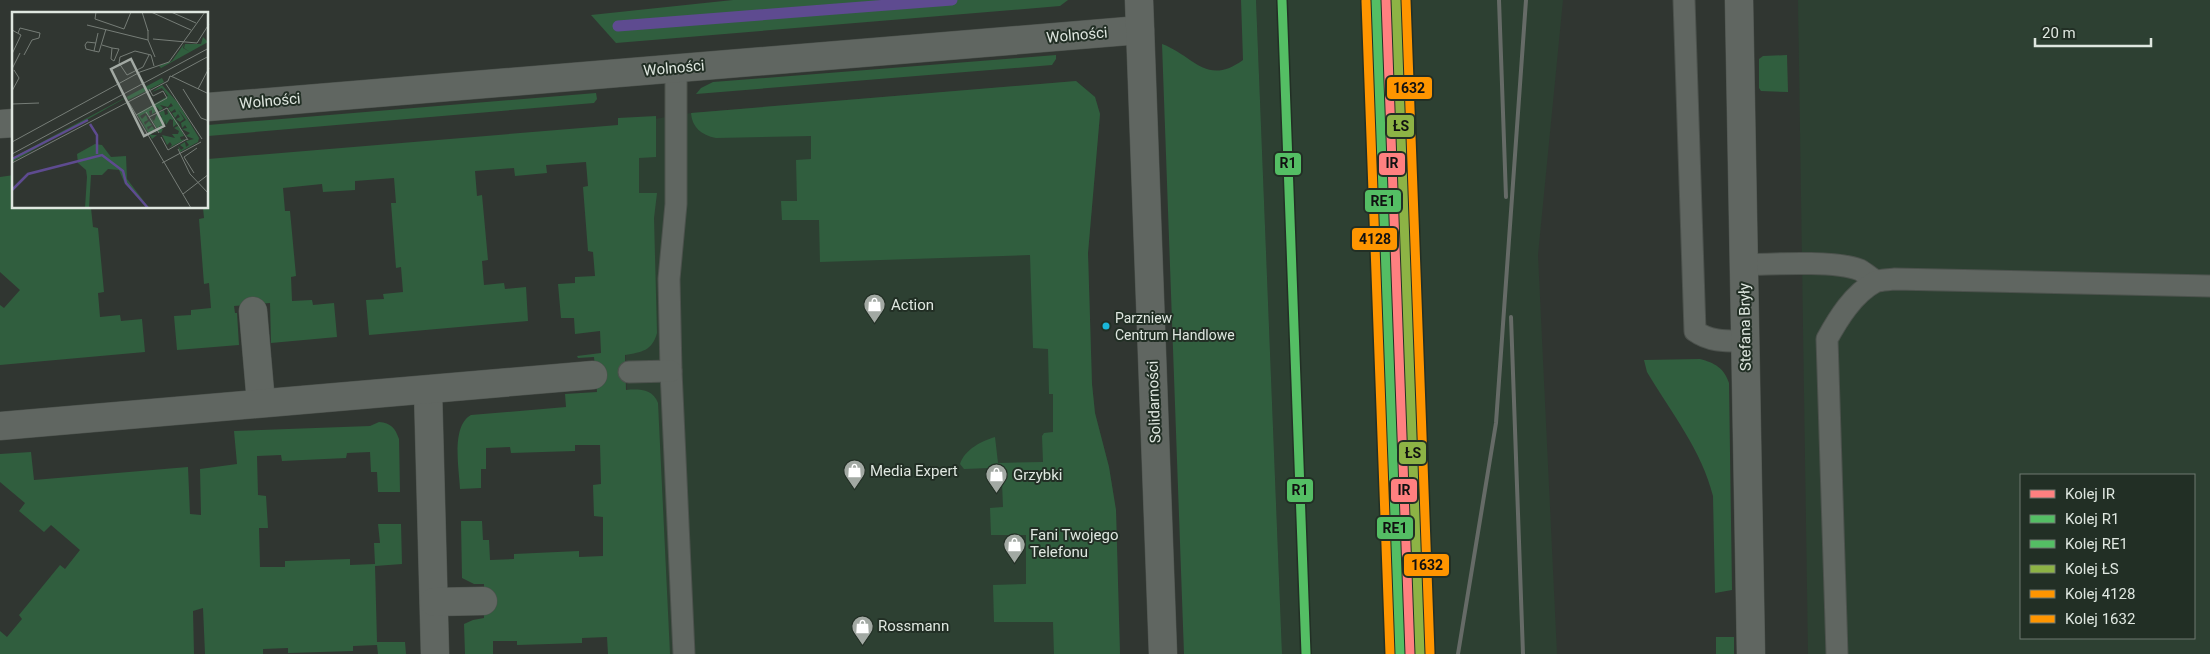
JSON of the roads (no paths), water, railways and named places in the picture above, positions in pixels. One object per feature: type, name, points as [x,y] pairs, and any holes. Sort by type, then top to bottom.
[{"type":"street","name":"Solidarności","points":[[1138,0],[1163,654]]},
{"type":"street","name":"Stefana Bryły","points":[[1739,0],[1751,654]]},
{"type":"street","name":"Wolności","points":[[209,107],[1140,30]]},
{"type":"street","points":[[254,311],[261,403]]},
{"type":"street","points":[[0,426],[593,376]]},
{"type":"street","points":[[428,390],[435,654]]},
{"type":"street","points":[[434,602],[483,601]]},
{"type":"lane","points":[[1684,0],[1696,331],[1712,340],[1745,341]]},
{"type":"lane","points":[[676,68],[676,204],[669,279],[671,371],[684,654]]},
{"type":"lane","points":[[1744,265],[1796,264],[1847,266],[1861,271],[1876,281]]},
{"type":"lane","points":[[1837,654],[1827,339],[1839,316],[1861,293],[1876,281],[1894,279],[2210,286]]},
{"type":"lane","points":[[630,372],[671,371]]},
{"type":"waterway","points":[[618,26],[952,0]]},
{"type":"railway","points":[[1499,0],[1506,197]]},
{"type":"railway","points":[[1458,654],[1496,423],[1526,0]]},
{"type":"railway","points":[[1511,317],[1523,654]]},
{"type":"rail line","name":"R1","points":[[1282,0],[1306,654]]},
{"type":"rail line","name":"RE1","points":[[1376,0],[1400,654]]},
{"type":"rail line","name":"IR","points":[[1386,0],[1410,654]]},
{"type":"rail line","name":"ŁS","points":[[1396,0],[1420,654]]},
{"type":"rail line","name":"1632","points":[[1406,0],[1430,653]]},
{"type":"rail line","name":"4128","points":[[1366,1],[1390,654]]},
{"type":"place","name":"Action","points":[[875,324]]},
{"type":"place","name":"Parzniew Centrum Handlowe","points":[[1106,326]]},
{"type":"place","name":"Media Expert","points":[[854,490]]},
{"type":"place","name":"Grzybki","points":[[997,494]]},
{"type":"place","name":"Fani Twojego Telefonu","points":[[1014,563]]},
{"type":"place","name":"Rossmann","points":[[862,645]]}]
